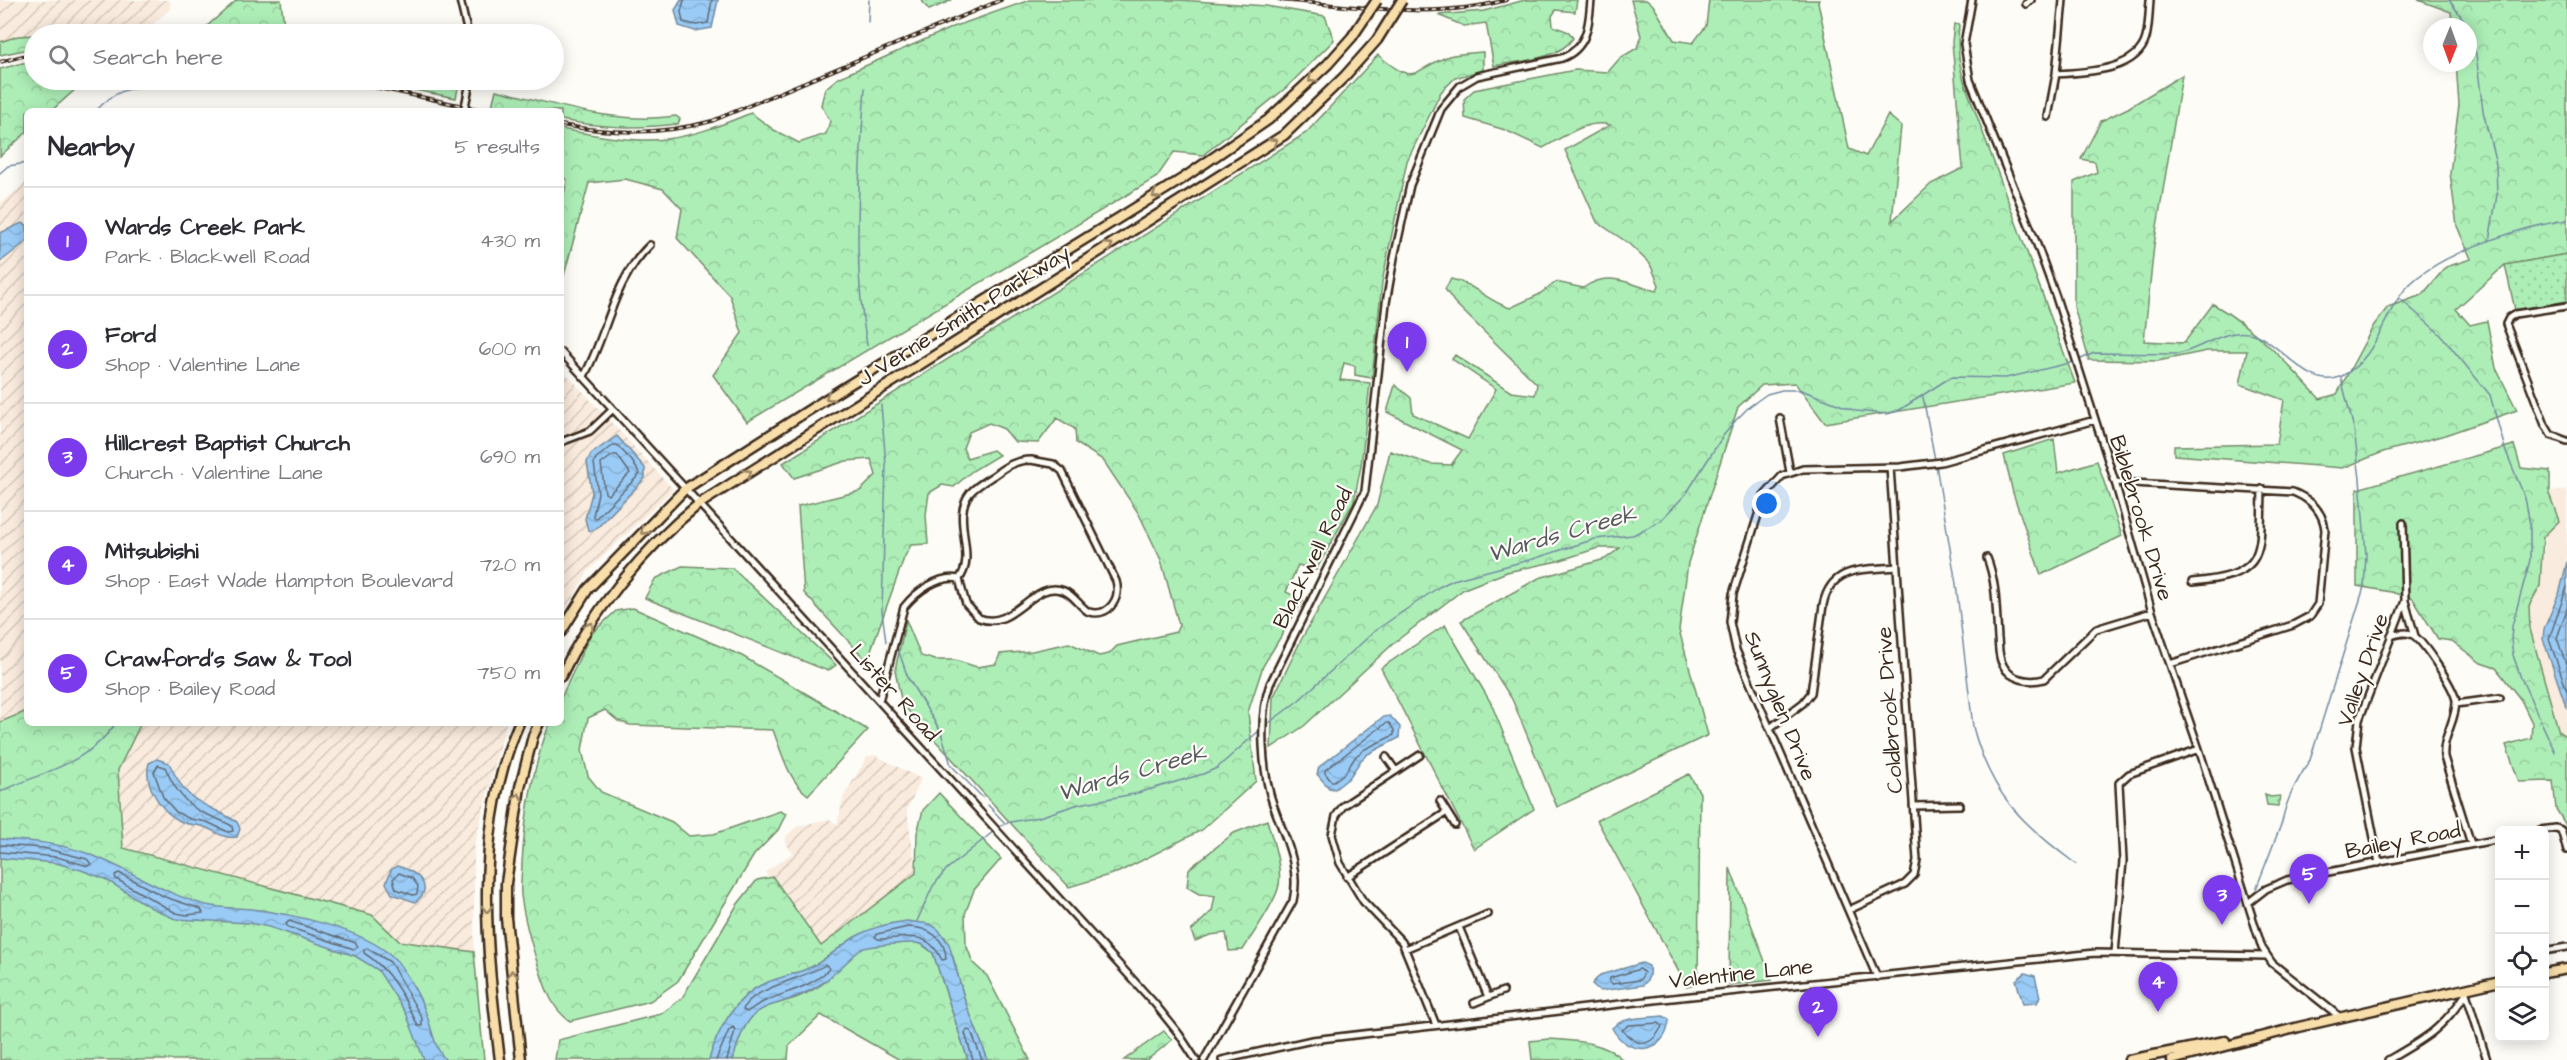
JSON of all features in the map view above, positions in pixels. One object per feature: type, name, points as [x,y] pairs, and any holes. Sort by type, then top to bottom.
[{"type":"main road","name":"J Verne Smith Parkway","points":[[564,627],[588,588],[685,489],[1182,179],[1268,120],[1328,64],[1352,37],[1377,0]]},
{"type":"main road","name":"J Verne Smith Parkway","points":[[564,670],[572,653],[606,602],[669,528],[699,504],[1284,135],[1344,77],[1377,40],[1402,0]]},
{"type":"main road","points":[[500,1060],[487,943],[488,850],[499,786],[518,726]]},
{"type":"main road","points":[[521,1060],[506,918],[506,883],[520,787],[538,726]]},
{"type":"main road","points":[[2549,972],[2567,969]]},
{"type":"main road","points":[[2172,1060],[2340,1017],[2466,991],[2495,982]]},
{"type":"main road","points":[[2135,1059],[2299,1027]]},
{"type":"street","points":[[460,0],[466,24]]},
{"type":"street","name":"Blackwell Road","points":[[1204,1060],[1290,907],[1296,887],[1293,858],[1273,806],[1267,782],[1264,702],[1270,684],[1365,491],[1386,303],[1410,185],[1429,134],[1446,100],[1468,80],[1562,58],[1574,52],[1582,43],[1588,30],[1592,0]]},
{"type":"street","name":"Biblebrook Drive","points":[[1972,0],[1964,44],[1966,68],[2039,250],[2077,362],[2115,482],[2152,612],[2266,956]]},
{"type":"street","points":[[2048,117],[2056,74],[2063,0]]},
{"type":"street","points":[[2056,74],[2092,73],[2126,61],[2138,53],[2146,39],[2150,0]]},
{"type":"street","points":[[466,108],[468,90]]},
{"type":"street","points":[[584,376],[593,359],[628,269],[650,245]]},
{"type":"street","points":[[2567,306],[2515,314],[2506,324],[2534,400],[2551,435],[2567,441]]},
{"type":"street","name":"Lister Road","points":[[564,355],[1168,1018],[1196,1060]]},
{"type":"street","points":[[564,441],[590,431],[612,410]]},
{"type":"street","points":[[1780,418],[1790,472],[1819,468],[1921,465],[1962,458],[2095,420]]},
{"type":"street","points":[[1031,460],[1053,464],[1062,471],[1116,581],[1118,592],[1112,606],[1103,612],[1094,613],[1085,610],[1065,592],[1047,591],[1005,618],[992,621],[979,618],[969,609],[959,579],[966,567],[963,514],[966,500],[975,488],[1004,467],[1017,461],[1031,460]]},
{"type":"street","name":"Coldbrook Drive","points":[[1849,910],[1905,884],[1914,875],[1917,860],[1890,467]]},
{"type":"street","name":"Sunnyglen Drive","points":[[1790,472],[1775,481],[1764,496],[1731,608],[1731,629],[1736,650],[1877,977]]},
{"type":"street","points":[[2115,482],[2293,492],[2305,497],[2323,519],[2325,530],[2316,608],[2310,616],[2293,625],[2170,664]]},
{"type":"street","points":[[2192,582],[2214,580],[2238,573],[2256,558],[2260,547],[2262,489]]},
{"type":"street","name":"Valley Drive","points":[[2379,863],[2356,747],[2356,733],[2405,601],[2403,523]]},
{"type":"street","points":[[1987,558],[1993,572],[2000,658],[2008,672],[2020,679],[2034,681],[2044,679],[2096,629],[2152,612]]},
{"type":"street","points":[[1770,728],[1803,703],[1812,693],[1825,597],[1834,582],[1853,571],[1897,567]]},
{"type":"street","points":[[879,701],[904,608],[927,586],[949,579],[959,579]]},
{"type":"street","points":[[2405,601],[2415,636],[2450,683],[2456,704],[2444,743],[2444,757],[2471,844]]},
{"type":"street","points":[[2391,636],[2404,633],[2415,636]]},
{"type":"street","points":[[2456,704],[2500,698]]},
{"type":"street","points":[[2115,953],[2123,861],[2119,783],[2128,774],[2199,749]]},
{"type":"street","points":[[1420,755],[1343,806],[1336,816],[1332,835],[1347,877],[1363,902],[1402,942],[1436,1025]]},
{"type":"street","points":[[1386,757],[1396,771]]},
{"type":"street","points":[[1440,801],[1455,825]]},
{"type":"street","points":[[1913,806],[1960,805]]},
{"type":"street","points":[[1347,877],[1447,812]]},
{"type":"street","points":[[2549,829],[2561,830],[2567,850]]},
{"type":"street","name":"Bailey Road","points":[[2248,903],[2266,889],[2286,880],[2495,839]]},
{"type":"street","points":[[1405,949],[1488,914]]},
{"type":"street","points":[[1459,927],[1488,997]]},
{"type":"street","points":[[2549,949],[2567,947]]},
{"type":"street","name":"Valentine Lane","points":[[1222,1060],[1312,1040],[1436,1025],[2115,953],[2266,956]]},
{"type":"street","points":[[2266,956],[2340,1017]]},
{"type":"street","points":[[1474,1003],[1503,991]]},
{"type":"street","points":[[2388,1060],[2435,1032],[2446,1021],[2466,991]]},
{"type":"street","points":[[2466,991],[2487,1060]]},
{"type":"shaded area","points":[[0,0],[170,0],[170,9],[154,24],[24,24],[24,35],[0,42]]},
{"type":"shaded area","points":[[24,184],[24,712],[0,722],[0,204]]},
{"type":"shaded area","points":[[564,371],[673,489],[588,571],[564,614]]},
{"type":"shaded area","points":[[2550,491],[2567,491],[2567,737],[2559,732],[2530,629],[2529,606],[2540,586]]},
{"type":"shaded area","points":[[139,726],[505,726],[474,845],[474,952],[399,941],[372,915],[122,848],[117,770]]},
{"type":"shaded area","points":[[875,755],[921,779],[907,810],[916,873],[821,946],[774,877],[769,878],[765,872],[793,853],[785,843],[787,835],[798,826],[829,819],[837,824],[844,796],[867,757]]},
{"type":"green space","points":[[237,0],[281,0],[284,24],[209,24]]},
{"type":"green space","points":[[921,0],[952,0],[929,10]]},
{"type":"green space","points":[[1030,0],[1180,0],[1266,6],[1325,16],[1334,40],[1287,87],[1203,155],[1174,152],[1157,177],[747,422],[713,375],[742,333],[730,296],[677,238],[682,209],[663,189],[625,179],[589,183],[564,275],[564,194],[567,181],[564,178],[564,130],[628,139],[667,139],[700,132],[751,113],[774,130],[799,143],[826,134],[830,121],[821,105],[825,89],[838,78],[953,27]]},
{"type":"green space","points":[[1525,0],[1577,0],[1575,12],[1556,10],[1552,16],[1553,26],[1569,32],[1573,38],[1567,45],[1548,55],[1494,66],[1486,23],[1464,26],[1438,15],[1484,11]]},
{"type":"green space","points":[[1631,0],[1646,0],[1653,5],[1674,40],[1693,43],[1706,26],[1709,0],[1819,0],[1849,149],[1866,156],[1888,115],[1901,126],[1892,221],[1931,184],[1963,168],[1952,42],[1954,24],[1959,25],[1958,53],[1964,81],[2075,383],[1825,423],[1795,383],[1762,385],[1738,407],[1688,563],[1679,630],[1708,735],[1557,807],[1512,699],[1461,621],[1539,578],[1605,559],[1620,548],[1598,548],[1558,561],[1507,572],[1464,589],[1395,642],[1304,726],[1271,748],[1273,698],[1301,640],[1377,505],[1390,451],[1430,464],[1451,465],[1462,450],[1387,412],[1395,385],[1411,398],[1413,414],[1468,439],[1496,389],[1452,359],[1455,355],[1511,392],[1535,395],[1537,384],[1454,302],[1445,289],[1451,279],[1466,284],[1495,302],[1510,308],[1538,295],[1556,282],[1583,288],[1593,282],[1611,279],[1657,291],[1659,285],[1650,264],[1628,243],[1597,222],[1565,150],[1610,125],[1584,127],[1543,148],[1505,130],[1465,118],[1464,99],[1474,90],[1575,70],[1608,72],[1620,58],[1637,48],[1641,36]]},
{"type":"green space","points":[[2418,0],[2567,0],[2567,254],[2505,265],[2456,309],[2470,325],[2487,321],[2496,368],[2517,410],[2445,435],[2383,452],[2343,468],[2174,455],[2174,446],[2277,444],[2284,400],[2240,384],[2247,351],[2207,351],[2158,361],[2089,360],[2074,307],[2074,182],[2097,172],[2095,162],[2081,159],[2101,121],[2128,108],[2182,75],[2154,245],[2144,341],[2184,343],[2213,304],[2257,335],[2320,399],[2337,394],[2374,325],[2388,307],[2422,295],[2446,267],[2471,259],[2457,226],[2450,173],[2459,105],[2457,72],[2477,72],[2477,18],[2452,18],[2451,12]]},
{"type":"green space","points":[[24,36],[24,50],[0,55],[0,42]]},
{"type":"green space","points":[[1483,52],[1483,70],[1455,78],[1441,92],[1407,161],[1382,282],[1372,378],[1355,375],[1355,366],[1344,363],[1340,380],[1370,383],[1361,466],[1354,501],[1316,570],[1298,565],[1286,592],[1303,600],[1263,666],[1248,712],[1256,781],[1202,830],[1119,872],[1069,887],[902,704],[895,670],[906,620],[921,656],[935,660],[955,660],[977,667],[996,664],[1000,654],[1032,651],[1069,643],[1099,656],[1109,654],[1117,646],[1176,632],[1179,625],[1161,560],[1139,514],[1103,460],[1076,443],[1075,429],[1057,418],[1038,443],[1015,442],[1004,429],[989,423],[969,432],[963,448],[967,458],[993,450],[999,455],[972,471],[954,487],[942,485],[929,493],[926,515],[928,544],[911,545],[904,558],[867,661],[804,593],[798,506],[860,491],[876,475],[871,459],[846,461],[794,478],[783,463],[1306,133],[1378,55],[1408,74],[1421,71],[1449,56]]},
{"type":"green space","points":[[24,63],[24,90],[75,90],[54,108],[24,108],[24,135],[0,156],[0,69]]},
{"type":"green space","points":[[415,90],[458,90],[456,98]]},
{"type":"green space","points":[[496,90],[585,112],[630,118],[676,116],[680,119],[678,124],[648,127],[605,126],[564,121],[564,108],[492,106]]},
{"type":"green space","points":[[2567,254],[2567,301],[2515,310],[2505,265]]},
{"type":"green space","points":[[2054,439],[2058,473],[2097,461],[2122,536],[2041,575],[2013,493],[2004,455]]},
{"type":"green space","points":[[2514,445],[2521,468],[2550,471],[2550,496],[2559,521],[2543,537],[2540,586],[2529,606],[2530,629],[2559,732],[2567,737],[2567,827],[2556,809],[2553,781],[2519,782],[2506,745],[2531,738],[2532,723],[2521,700],[2496,668],[2481,663],[2452,641],[2438,639],[2413,599],[2391,592],[2357,586],[2357,489]]},
{"type":"green space","points":[[682,566],[732,568],[836,665],[828,671],[645,598],[655,579]]},
{"type":"green space","points":[[633,608],[742,656],[868,730],[808,795],[795,782],[773,730],[630,725],[618,721],[605,710],[588,718],[582,750],[588,776],[601,792],[672,822],[689,836],[714,834],[780,811],[786,814],[778,830],[754,855],[678,981],[650,1001],[570,1021],[559,1011],[548,992],[534,953],[524,914],[521,887],[527,809],[538,757],[549,726],[564,726],[564,691],[590,635],[616,611]]},
{"type":"green space","points":[[1445,625],[1491,703],[1534,809],[1474,849],[1381,668]]},
{"type":"green space","points":[[24,712],[24,726],[140,726],[118,770],[123,848],[372,915],[399,941],[474,952],[484,1060],[0,1060],[0,722]]},
{"type":"green space","points":[[1689,774],[1700,793],[1698,984],[1687,987],[1597,820]]},
{"type":"green space","points":[[939,793],[1001,859],[974,890],[965,914],[966,944],[973,963],[987,976],[1030,1060],[988,1060],[965,1001],[945,937],[855,937],[814,966],[739,1002],[724,1027],[709,1060],[555,1060],[558,1040],[661,1014],[682,998],[737,905],[757,880],[773,877],[821,946],[916,873],[917,833],[923,810]]},
{"type":"green space","points":[[2265,794],[2270,797],[2280,796],[2278,806],[2267,805]]},
{"type":"green space","points":[[1267,820],[1280,873],[1278,889],[1267,911],[1243,950],[1229,951],[1226,933],[1210,935],[1195,941],[1191,931],[1212,911],[1215,896],[1199,894],[1187,887],[1189,869],[1234,833]]},
{"type":"green space","points":[[1730,868],[1772,980],[1729,985]]},
{"type":"green space","points":[[913,942],[921,944],[933,953],[968,1060],[900,1060],[821,1015],[789,1046],[788,1060],[733,1060],[740,1037],[756,1013],[821,985],[860,949],[878,944]]},
{"type":"green space","points":[[1164,1031],[1172,1040],[1147,1060],[1124,1060]]},
{"type":"green space","points":[[1549,1039],[1598,1046],[1623,1060],[1532,1060],[1530,1041]]},
{"type":"water","points":[[681,0],[718,0],[712,28],[695,31],[679,26],[675,10]]},
{"type":"water","points":[[24,224],[24,243],[0,262],[0,233]]},
{"type":"water","points":[[617,436],[645,468],[645,478],[599,526],[592,531],[588,530],[585,519],[592,493],[587,462],[591,454]]},
{"type":"water","points":[[2567,562],[2567,709],[2543,639],[2544,629],[2560,591]]},
{"type":"water","points":[[1390,716],[1400,727],[1399,738],[1368,754],[1349,778],[1335,789],[1329,788],[1317,774],[1319,767],[1383,717]]},
{"type":"water","points":[[157,759],[169,763],[183,788],[197,801],[237,822],[240,829],[237,837],[225,836],[204,827],[183,823],[166,811],[155,796],[149,780],[149,763]]},
{"type":"water","points":[[0,839],[67,847],[104,860],[176,894],[206,905],[251,909],[305,919],[344,930],[362,938],[392,956],[402,969],[426,1012],[437,1046],[446,1060],[424,1060],[406,1013],[378,970],[355,956],[269,927],[249,923],[175,919],[150,907],[105,879],[81,870],[56,863],[0,858]]},
{"type":"water","points":[[397,866],[416,875],[424,885],[424,891],[415,902],[392,894],[386,883],[391,870]]},
{"type":"water","points":[[907,921],[930,924],[938,929],[949,944],[965,1001],[988,1060],[968,1060],[933,953],[922,945],[910,943],[861,949],[818,986],[801,995],[764,1008],[755,1014],[747,1023],[733,1060],[709,1060],[716,1039],[728,1017],[743,998],[752,991],[767,982],[813,966],[867,931]]},
{"type":"water","points":[[1642,963],[1649,966],[1648,979],[1643,985],[1600,991],[1592,984],[1600,975]]},
{"type":"water","points":[[2025,973],[2035,976],[2040,997],[2037,1003],[2023,1004],[2016,980]]},
{"type":"water","points":[[1663,1016],[1669,1019],[1667,1031],[1654,1046],[1636,1048],[1627,1044],[1612,1028],[1629,1019]]},
{"type":"waterway","points":[[868,22],[869,0]]},
{"type":"waterway","points":[[2449,0],[2462,18]]},
{"type":"waterway","points":[[2477,62],[2483,111],[2496,164],[2497,195],[2489,241]]},
{"type":"waterway","points":[[865,88],[859,184],[858,249],[862,314],[867,345]]},
{"type":"waterway","points":[[99,108],[112,97],[127,90]]},
{"type":"waterway","points":[[0,173],[8,166],[24,163]]},
{"type":"waterway","name":"Wards Creek","points":[[2079,360],[2094,353],[2178,354],[2216,338],[2246,333],[2266,340],[2308,373],[2319,378],[2330,379],[2342,376],[2362,361],[2400,296],[2431,268],[2452,256],[2501,237],[2567,220]]},
{"type":"waterway","points":[[2399,298],[2440,334],[2490,395],[2505,449],[2525,498],[2530,524],[2530,560],[2512,626],[2513,655],[2555,752]]},
{"type":"waterway","name":"Wards Creek","points":[[1266,725],[1298,701],[1376,630],[1439,587],[1453,580],[1533,559],[1595,539],[1633,535],[1660,521],[1686,494],[1723,436],[1736,420],[1767,394],[1782,390],[1801,390],[1856,411],[1887,414],[1898,411],[1951,377],[2006,378],[2074,362]]},
{"type":"waterway","points":[[2256,889],[2282,822],[2289,797],[2310,760],[2364,587],[2366,555],[2360,479],[2354,429],[2341,378]]},
{"type":"waterway","points":[[1923,397],[1935,460]]},
{"type":"waterway","points":[[881,405],[886,465],[882,611],[886,642]]},
{"type":"waterway","points":[[1936,465],[1956,584],[1973,727],[1980,751],[1999,790],[2011,806],[2024,821],[2076,864]]},
{"type":"waterway","points":[[898,649],[908,678],[941,732],[951,765],[982,797]]},
{"type":"waterway","points":[[0,792],[78,758],[92,749],[113,726]]},
{"type":"waterway","name":"Wards Creek","points":[[998,828],[1005,823],[1039,817],[1079,804],[1134,794],[1203,774],[1217,768],[1260,730]]},
{"type":"waterway","points":[[988,805],[1004,822]]},
{"type":"waterway","name":"Wards Creek","points":[[917,921],[933,886],[947,869],[994,831]]},
{"type":"railway","points":[[564,125],[637,132],[674,129],[712,121],[1001,0]]},
{"type":"railway","points":[[1280,0],[1394,10],[1451,9],[1506,0]]},
{"type":"railway","points":[[0,62],[24,56]]},
{"type":"railway","points":[[388,90],[473,108]]},
{"type":"place","name":"Wards Creek Park","points":[[1407,372]]},
{"type":"place","name":"Crawford's Saw & Tool","points":[[2309,904]]},
{"type":"place","name":"Hillcrest Baptist Church","points":[[2222,925]]},
{"type":"place","name":"Mitsubishi","points":[[2158,1012]]},
{"type":"place","name":"Ford","points":[[1818,1037]]}]
